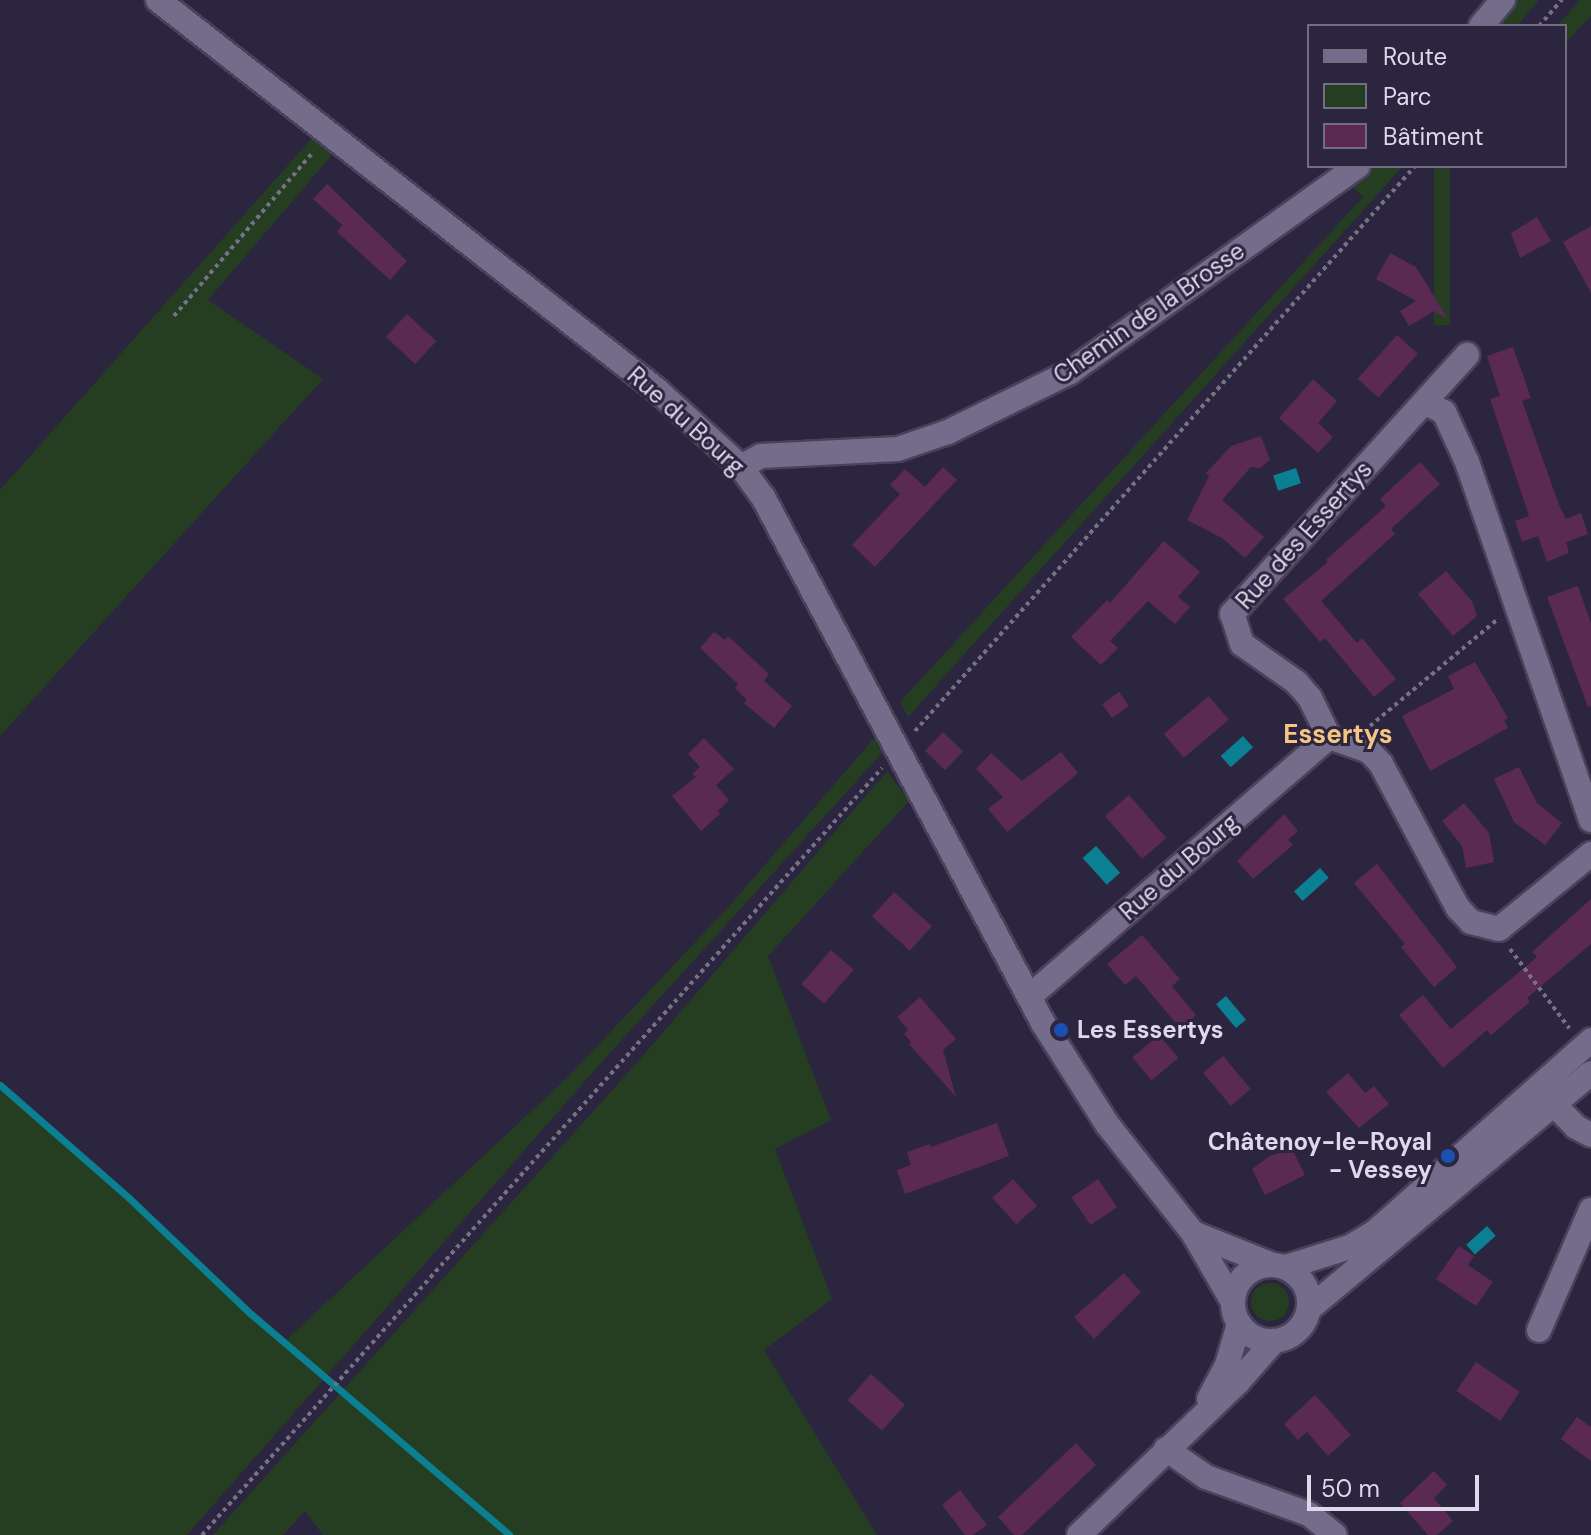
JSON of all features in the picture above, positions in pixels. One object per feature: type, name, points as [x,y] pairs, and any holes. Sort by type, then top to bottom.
[{"type":"street","name":"Rue du Bourg","points":[[158,0],[657,390],[741,467],[763,497],[1029,997],[1107,1124],[1193,1233],[1236,1313]]},
{"type":"street","points":[[1483,24],[1503,0]]},
{"type":"street","name":"Chemin de la Brosse","points":[[741,467],[761,456],[898,449],[975,419],[1070,372],[1355,168]]},
{"type":"street","name":"Rue des Essertys","points":[[1467,355],[1232,614],[1242,644],[1296,682],[1340,740],[1369,751],[1381,764],[1458,908],[1471,922],[1499,929]]},
{"type":"street","points":[[1426,403],[1444,412],[1453,429],[1591,820]]},
{"type":"street","name":"Rue du Bourg","points":[[1029,997],[1340,740]]},
{"type":"street","points":[[1499,929],[1591,854]]},
{"type":"street","points":[[1236,1313],[1249,1334],[1274,1341],[1291,1336],[1304,1323],[1310,1308],[1544,1095],[1587,1043]]},
{"type":"street","points":[[1202,1413],[1227,1365],[1236,1313],[1237,1284],[1250,1271],[1350,1247],[1375,1232],[1544,1095],[1591,1073]]},
{"type":"street","points":[[1544,1095],[1576,1127],[1591,1135]]},
{"type":"street","points":[[1539,1330],[1591,1210]]},
{"type":"street","name":"Rue du Bourg","points":[[1193,1233],[1278,1266]]},
{"type":"street","points":[[1278,1266],[1307,1289],[1310,1308]]},
{"type":"street","points":[[1079,1535],[1202,1413],[1238,1382],[1274,1341]]},
{"type":"street","points":[[1166,1449],[1206,1477],[1309,1514],[1335,1535]]},
{"type":"path","points":[[1541,24],[1562,0]]},
{"type":"path","points":[[174,316],[328,133]]},
{"type":"path","points":[[1340,740],[1515,605]]},
{"type":"path","points":[[1499,929],[1513,955],[1587,1043]]},
{"type":"path","points":[[202,1535],[351,1366]]},
{"type":"green space","points":[[1513,0],[1539,0],[1519,24],[1494,24]]},
{"type":"green space","points":[[1580,0],[1591,0],[1591,16],[1567,41],[1567,24],[1559,24]]},
{"type":"green space","points":[[312,138],[332,155],[208,300],[323,379],[0,736],[0,490]]},
{"type":"green space","points":[[1370,168],[1401,168],[908,717],[900,702],[1363,197],[1350,184]]},
{"type":"green space","points":[[1434,168],[1450,168],[1450,325],[1434,325]]},
{"type":"green space","points":[[875,737],[882,753],[608,1055],[187,1535],[0,1535],[0,1087],[285,1341],[569,1076],[732,903]]},
{"type":"green space","points":[[887,771],[909,801],[768,956],[831,1120],[775,1149],[832,1299],[764,1350],[877,1535],[323,1535],[305,1511],[283,1535],[213,1535],[640,1059]]},
{"type":"green space","points":[[1270,1283],[1283,1289],[1289,1302],[1283,1315],[1270,1321],[1257,1315],[1251,1302],[1257,1289]]},
{"type":"shaded area","points":[[1296,468],[1301,483],[1278,491],[1273,475]]},
{"type":"shaded area","points":[[1243,736],[1253,747],[1231,767],[1221,756]]},
{"type":"shaded area","points":[[1096,846],[1120,873],[1107,885],[1083,858]]},
{"type":"shaded area","points":[[1320,868],[1329,878],[1303,901],[1294,891]]},
{"type":"shaded area","points":[[1226,996],[1246,1020],[1236,1028],[1216,1004]]},
{"type":"shaded area","points":[[1487,1226],[1496,1236],[1475,1254],[1466,1245]]},
{"type":"building","points":[[327,184],[407,261],[390,280],[337,232],[342,225],[313,199]]},
{"type":"building","points":[[1537,217],[1551,241],[1520,258],[1511,233]]},
{"type":"building","points":[[1591,226],[1591,293],[1563,242]]},
{"type":"building","points":[[1390,253],[1416,267],[1448,319],[1434,311],[1409,326],[1400,311],[1416,301],[1376,279]]},
{"type":"building","points":[[407,314],[436,341],[415,364],[386,337]]},
{"type":"building","points":[[1397,335],[1418,354],[1378,398],[1358,379]]},
{"type":"building","points":[[1513,347],[1531,398],[1522,401],[1559,505],[1566,519],[1581,513],[1588,534],[1566,542],[1569,553],[1547,562],[1538,536],[1522,542],[1515,521],[1529,516],[1490,399],[1500,396],[1487,356]]},
{"type":"building","points":[[1313,379],[1337,401],[1318,423],[1333,437],[1318,453],[1279,418]]},
{"type":"building","points":[[1261,436],[1270,460],[1260,468],[1251,467],[1222,500],[1264,537],[1245,558],[1222,538],[1187,520],[1209,476],[1206,473],[1231,446]]},
{"type":"building","points":[[1420,462],[1440,484],[1391,529],[1395,534],[1321,601],[1357,643],[1362,638],[1396,679],[1374,697],[1325,638],[1320,642],[1283,599],[1328,562],[1326,560],[1386,506],[1380,499]]},
{"type":"building","points":[[943,467],[957,480],[875,567],[852,545],[900,494],[890,485],[905,469],[925,487]]},
{"type":"building","points":[[1164,541],[1200,572],[1178,597],[1190,607],[1175,624],[1148,601],[1110,641],[1118,648],[1101,665],[1071,637],[1107,600],[1110,603]]},
{"type":"building","points":[[1446,571],[1472,601],[1477,616],[1453,636],[1418,594]]},
{"type":"building","points":[[1578,586],[1591,623],[1591,706],[1588,707],[1547,597]]},
{"type":"building","points":[[714,632],[725,640],[728,636],[769,674],[764,681],[792,706],[774,728],[744,703],[747,700],[735,688],[738,684],[700,648]]},
{"type":"building","points":[[1475,662],[1508,718],[1504,720],[1508,728],[1430,771],[1402,716],[1454,689],[1448,676]]},
{"type":"building","points":[[1119,692],[1129,706],[1112,718],[1102,704]]},
{"type":"building","points":[[1209,696],[1229,720],[1184,758],[1164,734]]},
{"type":"building","points":[[943,732],[963,751],[945,770],[925,751]]},
{"type":"building","points":[[704,738],[734,769],[716,785],[729,800],[718,811],[720,814],[701,831],[672,796],[696,777],[692,774],[700,767],[688,754]]},
{"type":"building","points":[[1061,752],[1078,773],[1007,832],[988,809],[1003,797],[976,769],[991,753],[1022,781]]},
{"type":"building","points":[[1519,767],[1537,803],[1562,823],[1545,845],[1514,822],[1494,779]]},
{"type":"building","points":[[1129,795],[1166,838],[1142,859],[1105,816]]},
{"type":"building","points":[[1464,803],[1489,833],[1494,862],[1466,868],[1462,846],[1442,821]]},
{"type":"building","points":[[1284,814],[1298,831],[1288,840],[1293,845],[1253,879],[1237,861]]},
{"type":"building","points":[[1377,864],[1457,967],[1434,987],[1401,947],[1405,944],[1354,883]]},
{"type":"building","points":[[894,892],[932,926],[910,951],[872,917]]},
{"type":"building","points":[[1591,899],[1591,944],[1527,998],[1530,1002],[1491,1035],[1487,1030],[1443,1068],[1399,1015],[1423,995],[1451,1029],[1537,957],[1532,952]]},
{"type":"building","points":[[1142,935],[1180,979],[1172,986],[1196,1015],[1180,1028],[1136,976],[1125,985],[1107,964]]},
{"type":"building","points":[[831,950],[854,970],[824,1004],[801,984]]},
{"type":"building","points":[[920,997],[956,1039],[943,1050],[956,1097],[909,1044],[911,1042],[904,1034],[908,1030],[897,1017]]},
{"type":"building","points":[[1159,1035],[1178,1058],[1151,1080],[1132,1057]]},
{"type":"building","points":[[1223,1056],[1251,1089],[1231,1106],[1203,1073]]},
{"type":"building","points":[[1348,1073],[1365,1093],[1374,1086],[1389,1104],[1359,1128],[1326,1092]]},
{"type":"building","points":[[997,1123],[1009,1156],[905,1194],[897,1170],[911,1165],[907,1152],[930,1144],[931,1147]]},
{"type":"building","points":[[1292,1149],[1305,1175],[1265,1195],[1252,1169],[1270,1156]]},
{"type":"building","points":[[1013,1179],[1037,1206],[1016,1224],[992,1198]]},
{"type":"building","points":[[1098,1179],[1117,1207],[1090,1225],[1071,1197]]},
{"type":"building","points":[[1459,1246],[1474,1256],[1468,1265],[1493,1282],[1476,1306],[1436,1279]]},
{"type":"building","points":[[1124,1273],[1141,1292],[1094,1339],[1074,1317]]},
{"type":"building","points":[[1476,1362],[1520,1392],[1500,1421],[1456,1391]]},
{"type":"building","points":[[871,1374],[905,1405],[882,1431],[848,1400]]},
{"type":"building","points":[[1315,1395],[1351,1435],[1328,1456],[1307,1432],[1298,1440],[1284,1424]]},
{"type":"building","points":[[1577,1417],[1591,1427],[1591,1461],[1561,1439]]},
{"type":"building","points":[[1076,1443],[1096,1465],[1022,1535],[1014,1535],[998,1517]]},
{"type":"building","points":[[1434,1471],[1447,1485],[1434,1498],[1453,1521],[1437,1535],[1428,1535],[1400,1503]]},
{"type":"building","points":[[960,1490],[987,1525],[973,1535],[965,1535],[942,1505]]},
{"type":"waterway","points":[[0,1085],[129,1198],[251,1314],[510,1535]]},
{"type":"place","name":"Les Essertys","points":[[1061,1030]]},
{"type":"place","name":"Châtenoy-le-Royal - Vessey","points":[[1448,1156]]},
{"type":"district","name":"Essertys","points":[[1338,735]]}]
